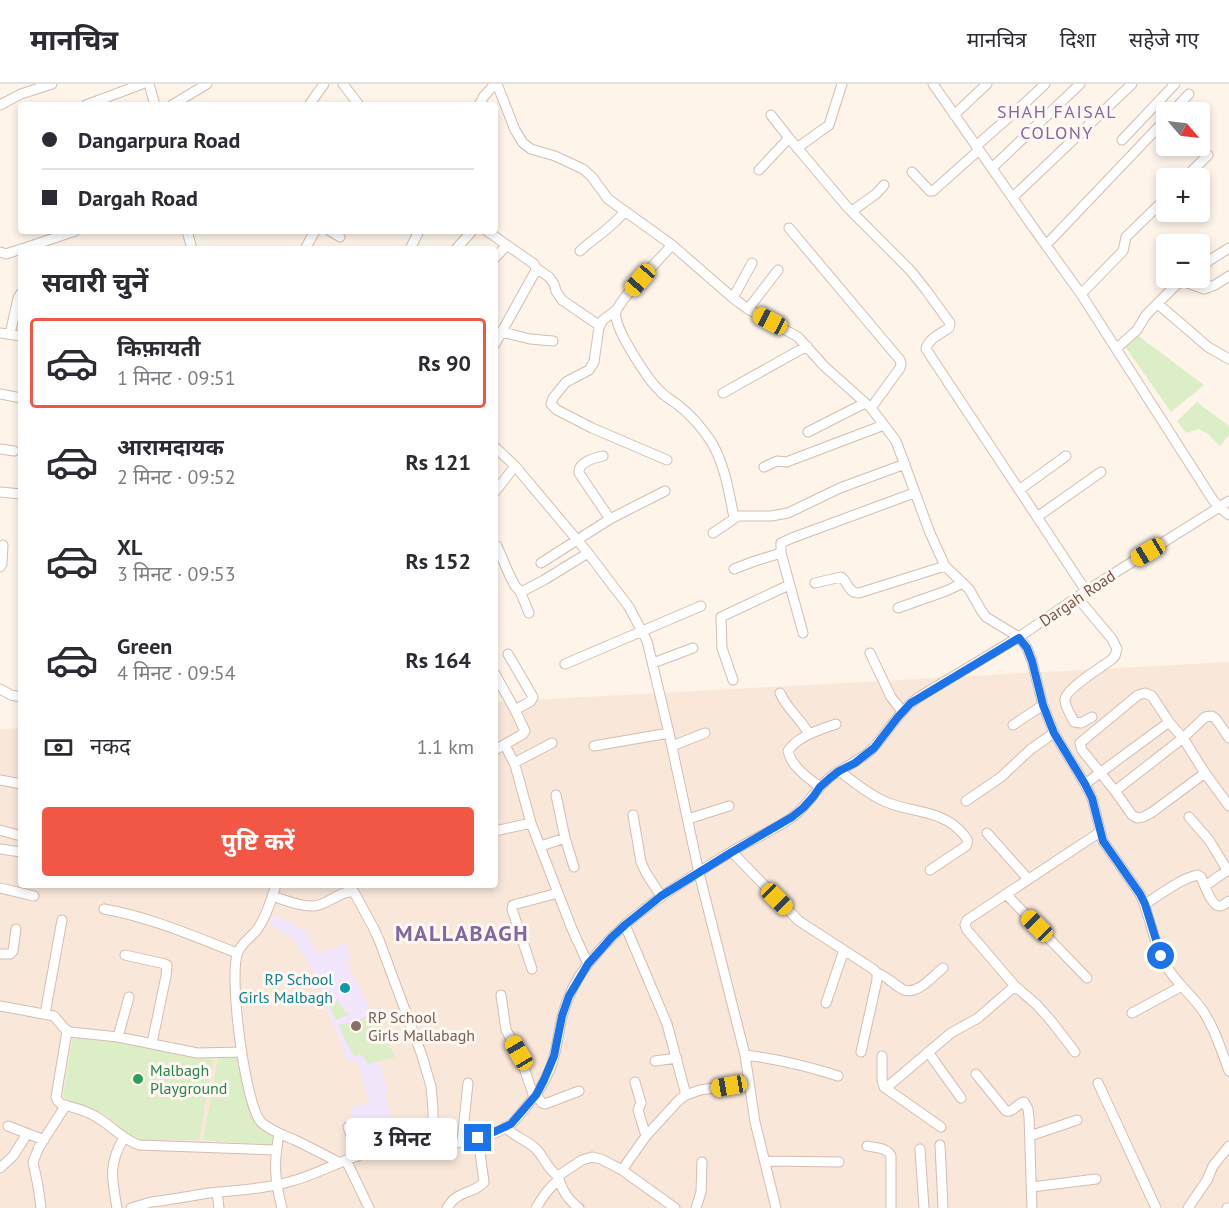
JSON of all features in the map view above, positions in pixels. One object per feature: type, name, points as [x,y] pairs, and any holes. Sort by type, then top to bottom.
[{"type":"street","points":[[0,105],[21,94],[52,84]]},
{"type":"street","points":[[94,102],[142,84]]},
{"type":"street","points":[[148,84],[154,102]]},
{"type":"street","points":[[177,102],[207,84]]},
{"type":"street","points":[[311,102],[324,84]]},
{"type":"street","points":[[343,84],[356,102]]},
{"type":"street","points":[[797,148],[830,124],[842,84]]},
{"type":"street","points":[[933,84],[1081,294],[1220,508],[1229,515]]},
{"type":"street","points":[[954,115],[987,84]]},
{"type":"street","points":[[912,172],[930,191],[933,191],[1045,84]]},
{"type":"street","points":[[992,168],[1080,84]]},
{"type":"street","points":[[1012,197],[1132,84]]},
{"type":"street","points":[[1122,140],[1174,84]]},
{"type":"street","points":[[481,102],[484,96],[499,86],[515,130],[523,143],[531,149],[555,156],[583,169],[608,199],[672,245],[733,298],[798,337],[824,366],[868,406],[884,425],[896,441],[914,493],[945,566],[969,589],[986,618],[1019,638],[1027,648],[1043,705],[1054,733],[1092,798],[1100,832],[1145,904],[1161,956],[1167,967],[1204,1013],[1226,1053],[1229,1071]]},
{"type":"street","points":[[1181,102],[1189,94]]},
{"type":"street","points":[[771,115],[852,211],[910,270],[950,323],[949,328],[929,342],[926,349],[1086,591]]},
{"type":"street","points":[[1046,245],[1156,130]]},
{"type":"street","points":[[759,170],[789,138]]},
{"type":"street","points":[[1195,168],[1207,156]]},
{"type":"street","points":[[852,211],[885,185]]},
{"type":"street","points":[[1081,294],[1123,251],[1126,237],[1156,208]]},
{"type":"street","points":[[580,251],[616,222],[625,211]]},
{"type":"street","points":[[789,228],[902,364],[868,406],[808,432]]},
{"type":"street","points":[[31,246],[66,234]]},
{"type":"street","points":[[335,234],[340,237]]},
{"type":"street","points":[[459,246],[469,234]]},
{"type":"street","points":[[491,234],[549,277],[562,300],[600,326]]},
{"type":"street","points":[[498,255],[507,245]]},
{"type":"street","points":[[667,460],[592,428],[557,410],[551,404],[553,398],[567,382],[589,370],[594,362],[603,320],[616,310],[672,245]]},
{"type":"street","points":[[1210,260],[1229,248]]},
{"type":"street","points":[[0,252],[6,254],[18,250]]},
{"type":"street","points":[[733,298],[752,263]]},
{"type":"street","points":[[498,339],[536,267]]},
{"type":"street","points":[[748,309],[778,270]]},
{"type":"street","points":[[1210,287],[1229,276]]},
{"type":"street","points":[[1117,348],[1137,330],[1146,315],[1173,288]]},
{"type":"street","points":[[5,333],[18,298]]},
{"type":"street","points":[[1158,303],[1208,347],[1229,359]]},
{"type":"street","points":[[616,310],[616,323],[623,339],[655,386],[686,412],[711,442],[722,464],[734,518]]},
{"type":"street","points":[[502,332],[530,339],[553,341]]},
{"type":"street","points":[[723,393],[807,346]]},
{"type":"street","points":[[0,394],[18,397]]},
{"type":"street","points":[[764,467],[777,461],[789,461],[884,425]]},
{"type":"street","points":[[0,449],[14,451]]},
{"type":"street","points":[[498,450],[515,466],[588,553],[629,607],[647,641],[699,873],[745,1055],[755,1122],[776,1208]]},
{"type":"street","points":[[603,456],[585,463],[578,470],[609,519]]},
{"type":"street","points":[[1019,490],[1066,456]]},
{"type":"street","points":[[713,533],[741,515],[771,516],[788,513],[840,489],[905,464]]},
{"type":"street","points":[[498,488],[515,466]]},
{"type":"street","points":[[1036,517],[1101,472]]},
{"type":"street","points":[[541,563],[609,519],[665,491]]},
{"type":"street","points":[[0,492],[18,494]]},
{"type":"street","points":[[803,633],[781,553],[783,541],[914,493]]},
{"type":"street","name":"Dargah Road","points":[[131,1208],[151,1202],[276,1185],[312,1175],[342,1161],[382,1148],[478,1138],[505,1127],[517,1119],[535,1096],[547,1074],[554,1056],[562,1016],[569,996],[588,964],[625,925],[661,896],[792,817],[820,787],[839,771],[855,763],[874,748],[902,711],[919,697],[1019,638],[1086,591],[1229,501]]},
{"type":"street","points":[[0,567],[3,545]]},
{"type":"street","points":[[498,548],[529,613]]},
{"type":"street","points":[[520,591],[588,553]]},
{"type":"street","points":[[734,569],[781,553]]},
{"type":"street","points":[[815,582],[841,577],[853,593],[859,593],[945,566]]},
{"type":"street","points":[[898,608],[963,583]]},
{"type":"street","points":[[733,680],[722,648],[722,617],[789,585]]},
{"type":"street","points":[[1077,597],[1112,639],[1117,649],[1111,660],[1073,688],[1066,696],[1065,703],[1074,722],[1081,723],[1092,717]]},
{"type":"street","points":[[566,664],[701,606]]},
{"type":"street","points":[[653,663],[693,648]]},
{"type":"street","points":[[870,652],[891,697],[902,711]]},
{"type":"street","points":[[508,654],[533,697],[531,701],[515,710]]},
{"type":"street","points":[[0,689],[18,696]]},
{"type":"street","points":[[498,748],[525,731],[515,710],[500,693]]},
{"type":"street","points":[[780,693],[784,702],[803,723],[809,734]]},
{"type":"street","points":[[1205,773],[1143,818],[1137,818],[1131,815],[1082,750],[1080,743],[1138,695],[1145,693],[1152,696],[1229,806]]},
{"type":"street","points":[[1013,724],[1043,705]]},
{"type":"street","points":[[1115,791],[1205,717],[1212,716],[1216,719],[1229,738]]},
{"type":"street","points":[[1085,784],[1169,722]]},
{"type":"street","points":[[820,787],[791,760],[788,751],[809,734],[836,724]]},
{"type":"street","points":[[594,746],[669,733]]},
{"type":"street","points":[[672,746],[705,733]]},
{"type":"street","points":[[966,801],[1001,777],[1031,749],[1054,733]]},
{"type":"street","points":[[513,763],[552,743]]},
{"type":"street","points":[[505,745],[513,763],[531,823],[588,964]]},
{"type":"street","points":[[839,771],[866,791],[886,802],[937,816],[958,828],[968,843],[930,870]]},
{"type":"street","points":[[0,780],[18,783]]},
{"type":"street","points":[[556,795],[574,867]]},
{"type":"street","points":[[688,819],[729,806]]},
{"type":"street","points":[[633,815],[641,862],[645,873],[661,896]]},
{"type":"street","points":[[1189,817],[1209,840],[1226,868],[1225,872],[1205,886]]},
{"type":"street","points":[[498,830],[531,823]]},
{"type":"street","points":[[0,830],[18,835]]},
{"type":"street","points":[[1075,1052],[1053,1022],[1015,986],[965,925],[967,920],[1100,832]]},
{"type":"street","points":[[987,833],[1028,879]]},
{"type":"street","points":[[541,846],[565,838]]},
{"type":"street","points":[[0,849],[18,852]]},
{"type":"street","points":[[732,852],[799,921],[903,990],[909,992],[917,989],[943,968]]},
{"type":"street","points":[[1145,904],[1198,875],[1214,904],[1219,907],[1229,901]]},
{"type":"street","points":[[0,888],[34,896]]},
{"type":"street","points":[[275,888],[265,916],[257,930],[237,953],[234,987],[242,1052],[254,1107],[264,1125],[342,1161],[369,1208]]},
{"type":"street","points":[[272,896],[313,906],[349,891],[354,892],[379,940],[421,1053],[433,1097],[433,1144]]},
{"type":"street","points":[[532,969],[512,909],[513,905],[558,893]]},
{"type":"street","points":[[1006,894],[1088,978]]},
{"type":"street","points":[[104,909],[154,921],[237,953]]},
{"type":"street","points":[[45,1014],[62,920]]},
{"type":"street","points":[[625,925],[663,1014],[686,1095]]},
{"type":"street","points":[[0,954],[10,954],[13,951],[16,928]]},
{"type":"street","points":[[826,1003],[844,950]]},
{"type":"street","points":[[125,955],[167,965],[152,1043]]},
{"type":"street","points":[[861,1052],[877,973]]},
{"type":"street","points":[[886,1088],[951,1033],[978,1018],[1015,986]]},
{"type":"street","points":[[1132,1013],[1182,986]]},
{"type":"street","points":[[501,995],[506,1030],[519,1053],[535,1096],[545,1104],[579,1091]]},
{"type":"street","points":[[118,1037],[129,998]]},
{"type":"street","points":[[0,1006],[57,1018],[67,1031],[118,1037],[197,1053],[242,1052]]},
{"type":"street","points":[[67,1031],[56,1096],[58,1101],[99,1118],[124,1138],[146,1146],[276,1150]]},
{"type":"street","points":[[928,1052],[961,1098]]},
{"type":"street","points":[[745,1055],[774,1058],[838,1076]]},
{"type":"street","points":[[882,1056],[882,1080],[886,1088],[941,1127]]},
{"type":"street","points":[[655,1061],[677,1058]]},
{"type":"street","points":[[976,1074],[1006,1111],[1011,1111],[1021,1103],[1025,1103],[1028,1109],[1032,1208]]},
{"type":"street","points":[[635,1082],[641,1103],[638,1110],[646,1136]]},
{"type":"street","points":[[462,1140],[468,1083]]},
{"type":"street","points":[[622,1170],[646,1136],[678,1100],[700,1090],[748,1083]]},
{"type":"street","points":[[1098,1083],[1156,1208]]},
{"type":"street","points":[[41,1208],[39,1185],[33,1162],[39,1147],[66,1105]]},
{"type":"street","points":[[1030,1136],[1077,1120]]},
{"type":"street","points":[[8,1126],[44,1140]]},
{"type":"street","points":[[348,1127],[358,1156]]},
{"type":"street","points":[[505,1127],[535,1148],[558,1178],[566,1196],[579,1208]]},
{"type":"street","points":[[279,1133],[275,1171],[282,1208]]},
{"type":"street","points":[[0,1168],[13,1156],[27,1134]]},
{"type":"street","points":[[117,1208],[112,1176],[113,1165],[124,1138]]},
{"type":"street","points":[[447,1208],[462,1193],[482,1186],[484,1182],[478,1138]]},
{"type":"street","points":[[940,1144],[944,1208]]},
{"type":"street","points":[[867,1146],[885,1150],[891,1156],[891,1208]]},
{"type":"street","points":[[1188,1208],[1207,1180],[1213,1166],[1229,1146]]},
{"type":"street","points":[[921,1149],[924,1208]]},
{"type":"street","points":[[536,1208],[558,1178],[582,1160],[592,1157],[622,1170],[675,1208]]},
{"type":"street","points":[[765,1161],[839,1162]]},
{"type":"street","points":[[696,1208],[701,1192],[702,1162]]},
{"type":"street","points":[[1032,1186],[1096,1179]]},
{"type":"street","points":[[217,1192],[219,1208]]},
{"type":"shaded area","points":[[1229,662],[1229,1208],[0,1208],[0,729],[18,728],[18,888],[498,888],[498,702]]},
{"type":"shaded area","name":"RP School Girls Mallabagh","points":[[275,915],[305,930],[318,954],[346,943],[352,961],[345,960],[395,1057],[379,1062],[388,1091],[385,1094],[394,1125],[389,1127],[394,1140],[383,1143],[377,1133],[360,1139],[358,1125],[353,1121],[351,1108],[369,1102],[357,1062],[348,1062],[310,967],[294,940],[270,924]]},
{"type":"green space","points":[[1137,335],[1204,385],[1171,412],[1124,345]]},
{"type":"green space","points":[[1197,402],[1229,426],[1229,435],[1220,446],[1199,429],[1186,433],[1177,421]]},
{"type":"green space","points":[[338,1001],[350,1014],[336,1020],[329,1005]]},
{"type":"green space","points":[[372,1013],[395,1057],[368,1064],[362,1055],[354,1056],[339,1025],[357,1021]]},
{"type":"green space","name":"Malbagh Playground","points":[[73,1037],[128,1043],[213,1060],[199,1140],[136,1140],[107,1116],[63,1097]]},
{"type":"green space","points":[[239,1057],[251,1111],[276,1135],[274,1145],[203,1140],[218,1058]]},
{"type":"green space","points":[[374,1120],[377,1133],[361,1138],[358,1125]]},
{"type":"place","name":"RP School Girls Malbagh","points":[[345,988]]},
{"type":"place","name":"RP School Girls Mallabagh","points":[[356,1026]]},
{"type":"place","name":"Malbagh Playground","points":[[138,1079]]},
{"type":"district","name":"SHAH FAISAL COLONY","points":[[1057,121]]},
{"type":"district","name":"MALLABAGH","points":[[462,933]]},
{"type":"route","points":[[478,1138],[511,1124],[536,1095],[550,1069],[569,996],[588,964],[612,937],[661,896],[792,817],[830,778],[864,757],[874,748],[904,709],[919,697],[1019,638],[1027,648],[1032,661],[1043,705],[1054,733],[1092,798],[1103,841],[1145,904],[1161,956]]}]
